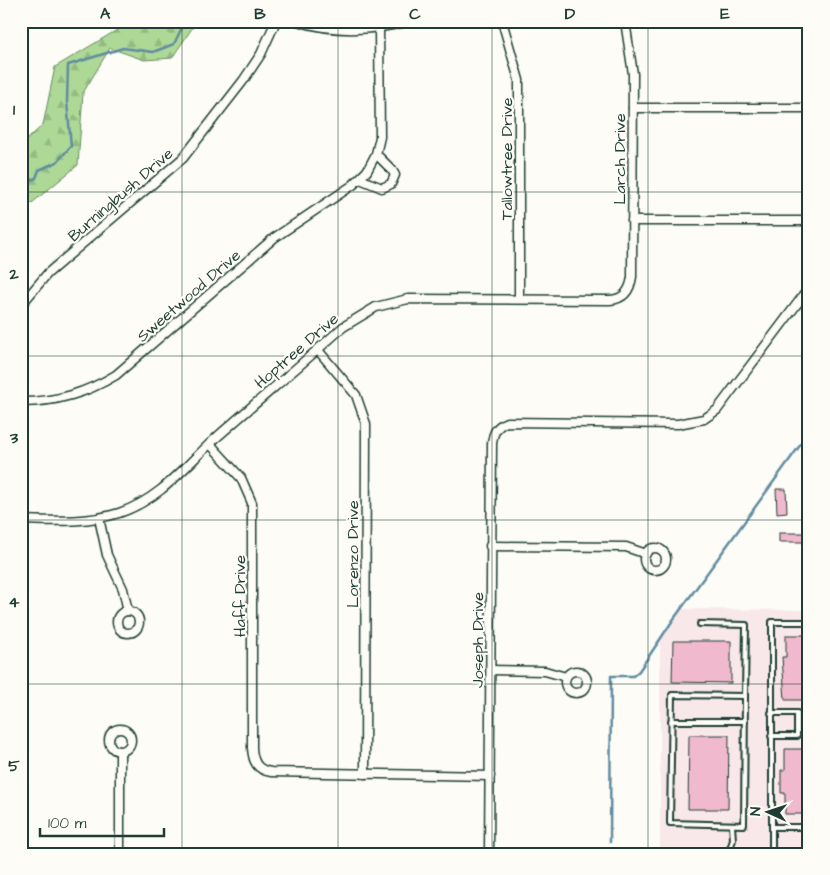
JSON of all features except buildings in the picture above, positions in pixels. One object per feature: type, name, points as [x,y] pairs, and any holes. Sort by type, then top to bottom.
[{"type":"street","name":"Burningbush Drive","points":[[21,304],[48,273],[183,158],[243,81],[260,54],[276,21]]},
{"type":"street","points":[[297,21],[347,30],[379,28],[411,21]]},
{"type":"street","name":"Tallowtree Drive","points":[[502,21],[519,80],[519,299]]},
{"type":"street","name":"Larch Drive","points":[[625,21],[632,65],[632,277],[629,289],[625,295]]},
{"type":"street","name":"Sweetwood Drive","points":[[21,402],[54,400],[77,395],[116,375],[274,238],[360,179],[376,154],[380,138],[379,28]]},
{"type":"street","points":[[632,108],[809,108]]},
{"type":"street","points":[[360,179],[382,188],[391,184],[394,175],[392,170],[376,154]]},
{"type":"street","points":[[632,221],[809,221]]},
{"type":"street","name":"Joseph Drive","points":[[490,854],[490,546],[492,444],[498,427],[512,421],[678,424],[704,418],[724,403],[809,288]]},
{"type":"street","name":"Hoptree Drive","points":[[21,520],[99,518],[133,508],[157,494],[210,444],[353,319],[376,307],[397,301],[420,298],[610,300],[625,295]]},
{"type":"street","name":"Lorenzo Drive","points":[[318,349],[356,395],[366,424],[365,774]]},
{"type":"street","name":"Haff Drive","points":[[210,444],[241,478],[252,503],[252,748],[254,762],[259,768],[271,772],[365,774]]},
{"type":"street","points":[[99,518],[107,555],[122,589],[128,612]]},
{"type":"street","points":[[490,546],[626,548],[646,554]]},
{"type":"street","points":[[491,670],[545,671],[566,677]]},
{"type":"street","points":[[120,751],[120,854]]},
{"type":"street","points":[[365,774],[490,776]]},
{"type":"lane","points":[[772,854],[772,622],[808,622]]},
{"type":"lane","points":[[700,624],[746,625],[744,826],[670,823],[672,696],[745,696]]},
{"type":"lane","points":[[771,736],[798,736],[797,712],[772,713]]},
{"type":"lane","points":[[671,721],[745,721]]},
{"type":"lane","points":[[728,854],[733,840],[732,825]]},
{"type":"lane","points":[[772,827],[807,827]]},
{"type":"shaded area","points":[[682,609],[809,610],[809,853],[660,851],[660,641]]},
{"type":"green space","points":[[132,21],[197,21],[172,58],[144,60],[110,48],[83,93],[78,165],[21,212],[21,145],[43,125],[55,67]]},
{"type":"waterway","points":[[21,184],[36,178],[39,170],[57,162],[71,146],[67,102],[68,65],[123,48],[153,52],[174,44],[185,21]]},
{"type":"waterway","points":[[610,842],[611,676],[633,676],[639,671],[673,620],[809,433]]}]
